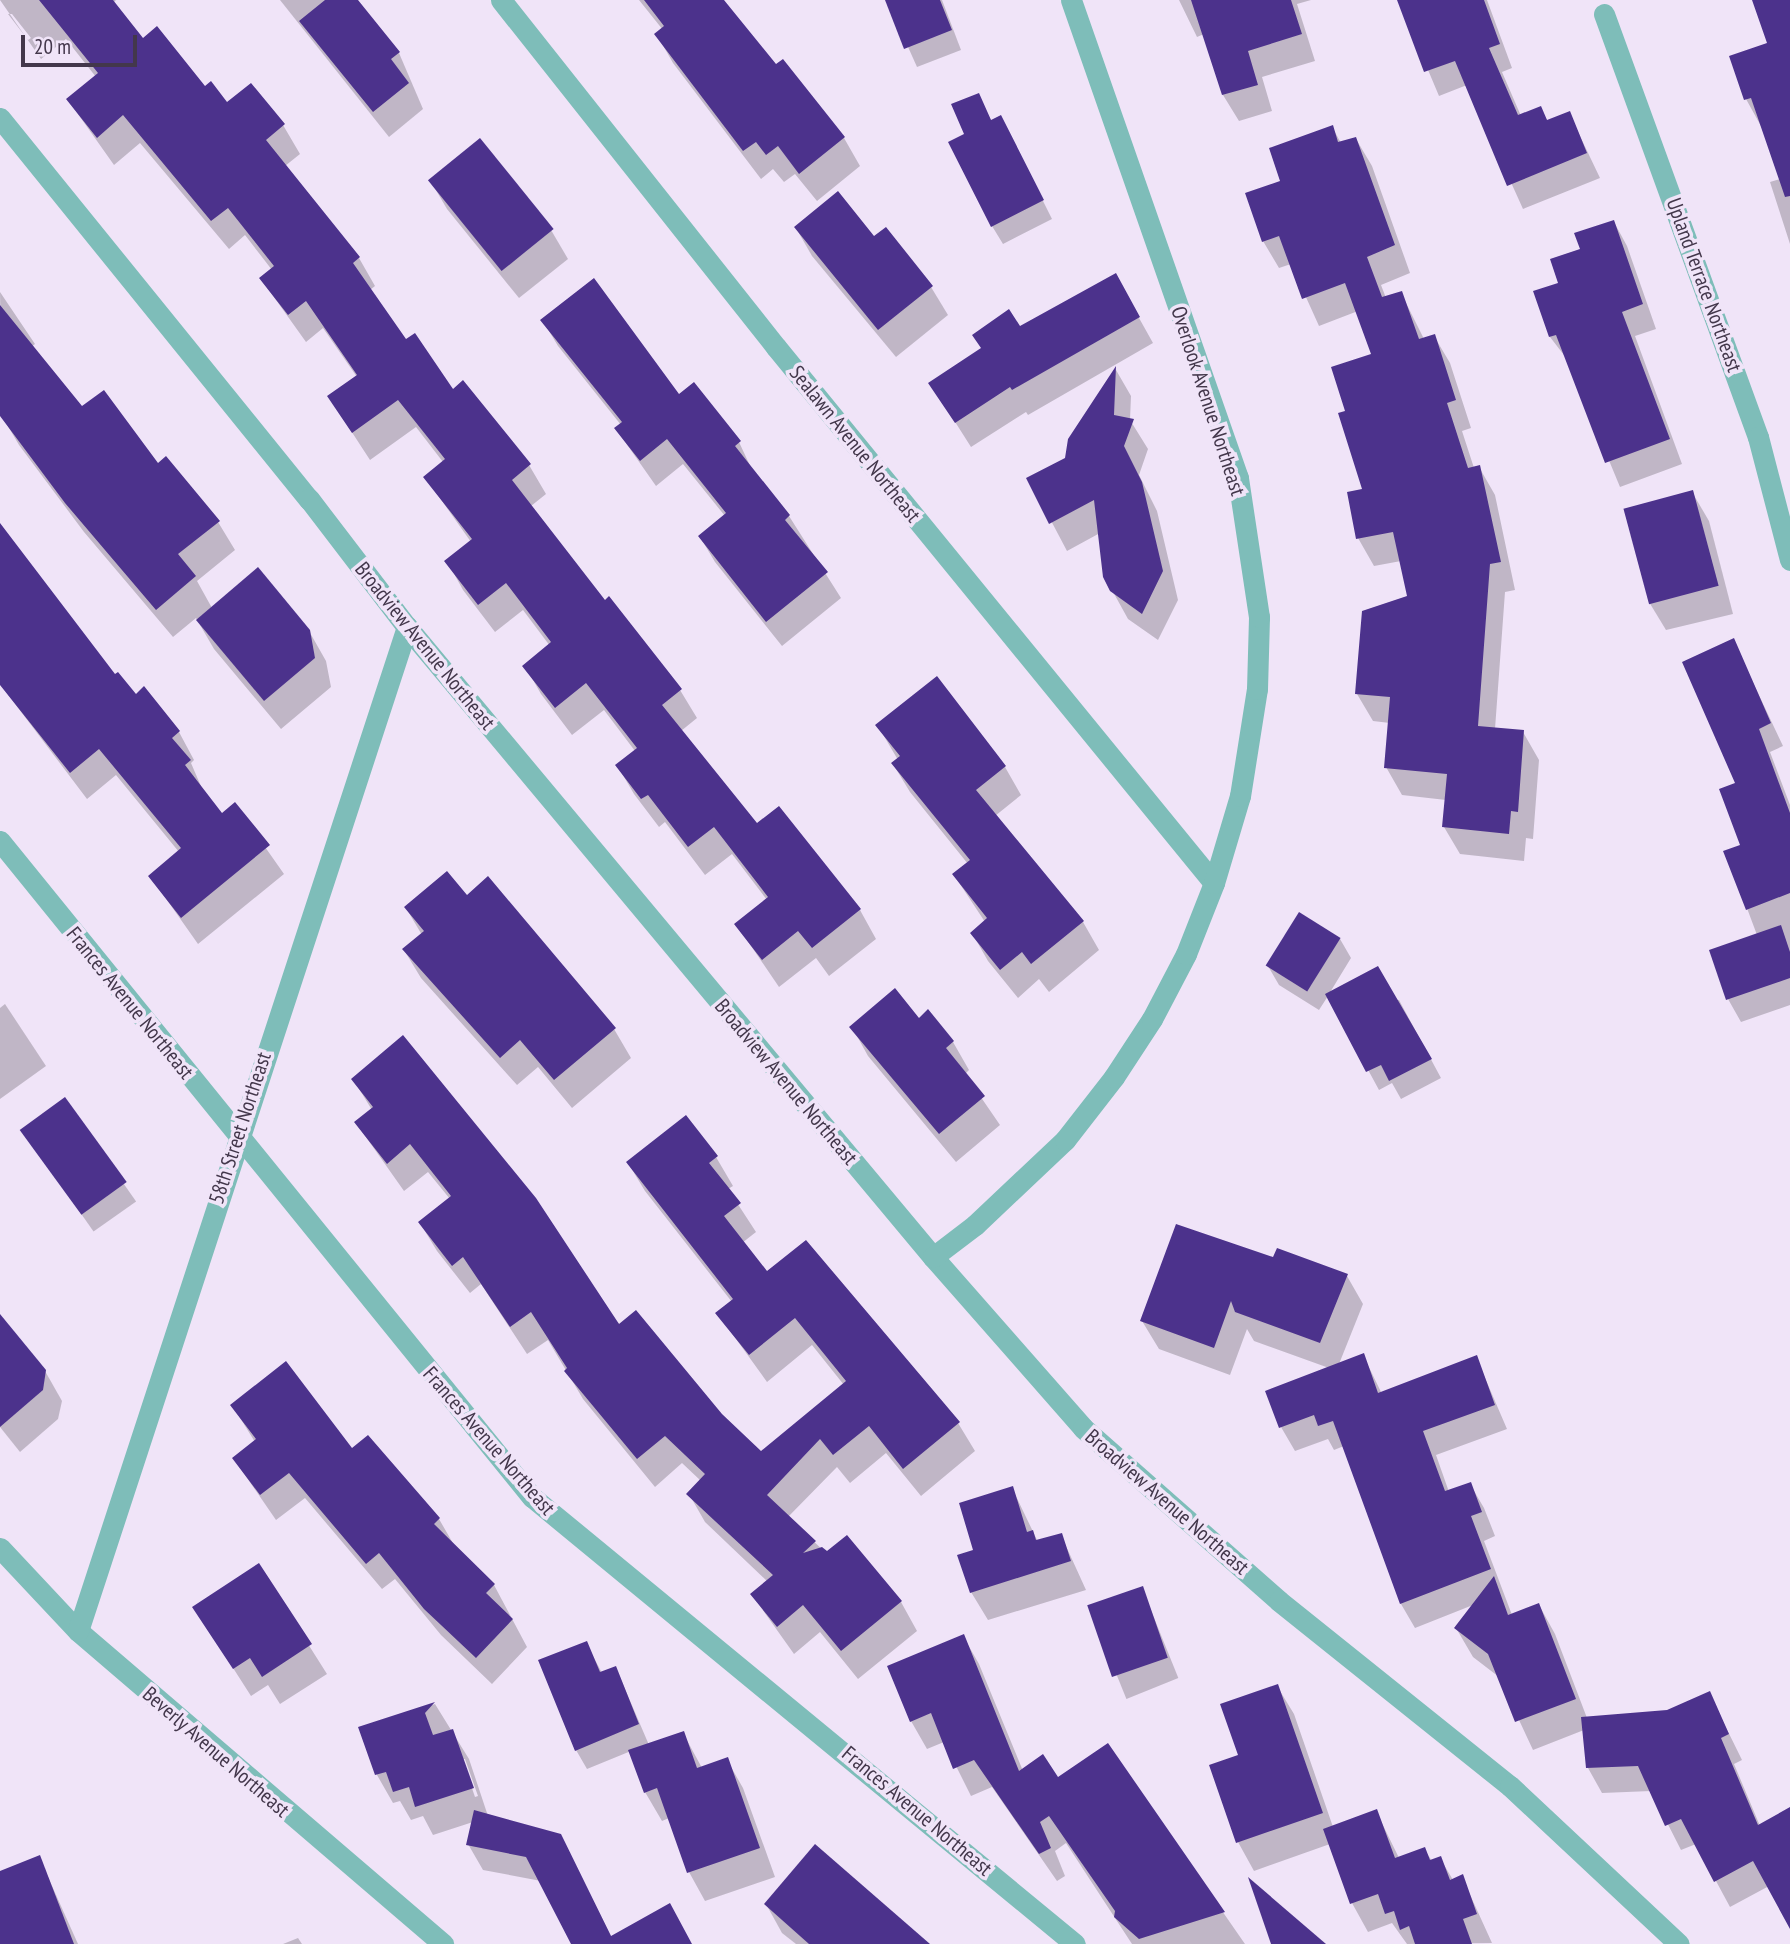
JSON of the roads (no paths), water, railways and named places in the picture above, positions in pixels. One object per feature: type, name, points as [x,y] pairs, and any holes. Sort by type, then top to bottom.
[{"type":"street","name":"Sealawn Avenue Northeast","points":[[501,0],[776,347],[1214,883]]},
{"type":"street","name":"Overlook Avenue Northeast","points":[[933,1257],[1015,1189],[1065,1140],[1114,1077],[1180,965],[1214,883],[1240,796],[1257,690],[1259,617],[1238,478],[1071,0]]},
{"type":"street","name":"Upland Terrace Northeast","points":[[1604,14],[1758,437],[1790,560]]},
{"type":"street","name":"Broadview Avenue Northeast","points":[[0,118],[309,499],[407,627],[933,1257],[1083,1428],[1279,1601],[1510,1786],[1679,1944]]},
{"type":"street","name":"58th Street Northeast","points":[[78,1630],[237,1136],[407,627]]},
{"type":"street","name":"Frances Avenue Northeast","points":[[0,841],[533,1497],[1075,1944]]},
{"type":"street","name":"Beverly Avenue Northeast","points":[[0,1548],[78,1630],[443,1944]]}]
